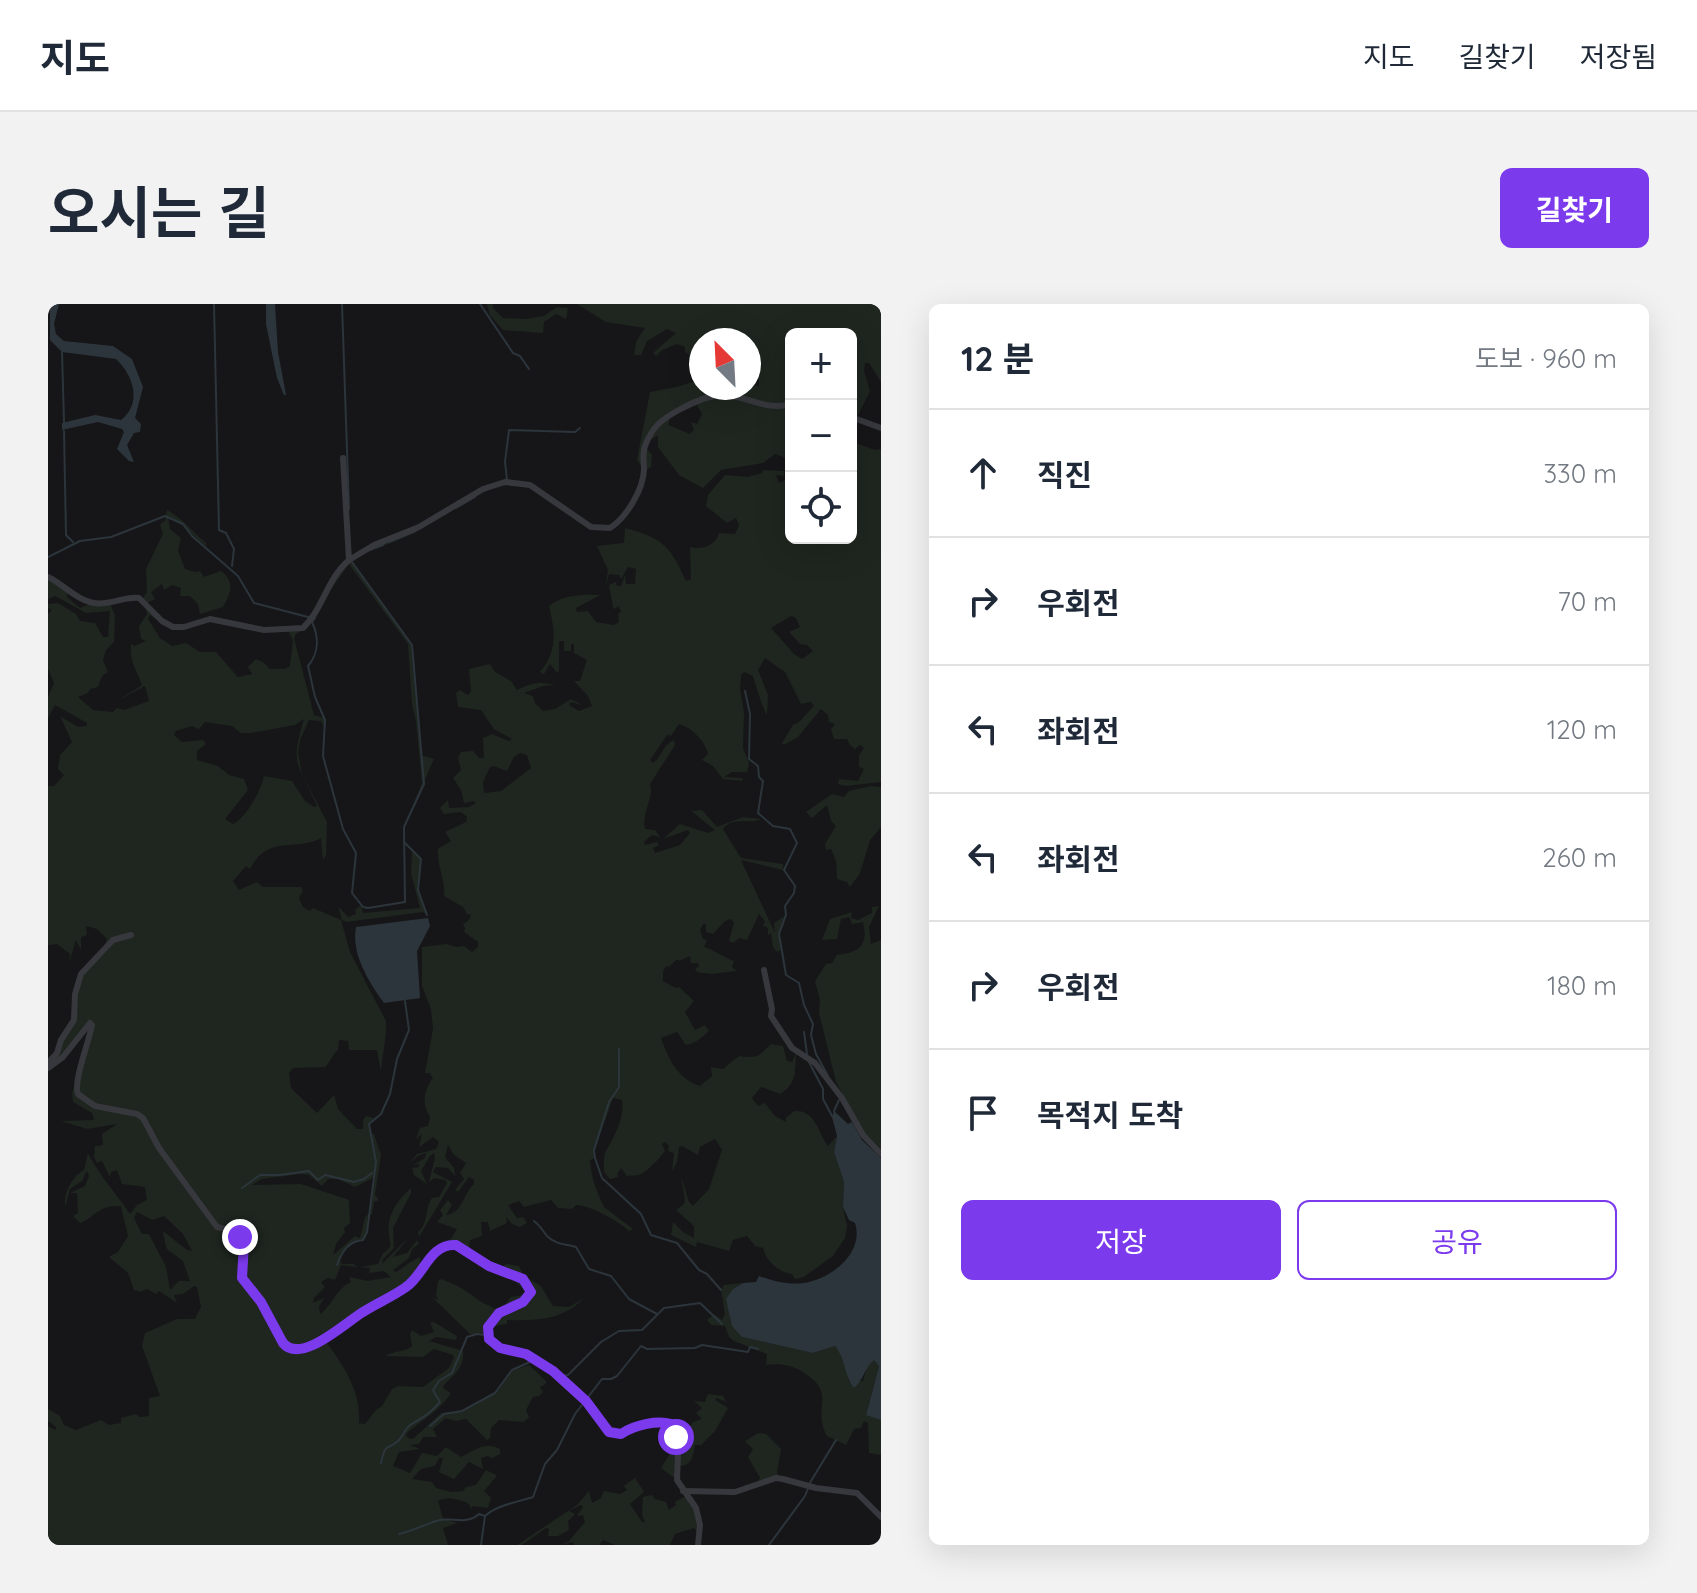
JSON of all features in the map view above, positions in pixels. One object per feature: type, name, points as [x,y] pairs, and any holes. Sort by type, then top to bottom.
[{"type":"street","points":[[48,577],[90,603],[139,598],[162,621],[173,627],[181,628],[210,619],[258,630],[295,630],[309,622],[330,581],[349,560],[366,549],[419,527],[483,489],[505,482],[530,485],[591,527],[610,528],[640,488],[644,470],[643,451],[650,434],[663,418],[694,401],[711,396],[734,397],[771,407],[785,405]]},
{"type":"street","points":[[857,419],[881,428]]},
{"type":"street","points":[[343,458],[349,560]]},
{"type":"street","points":[[48,1065],[74,1020],[75,994],[81,974],[113,940],[131,935]]},
{"type":"street","points":[[764,970],[771,1016],[792,1048],[815,1063],[842,1098],[863,1135],[881,1154]]},
{"type":"street","points":[[48,1065],[63,1057],[90,1023],[89,1044],[76,1082],[78,1094],[95,1106],[137,1114],[143,1118],[159,1148],[217,1227],[234,1231],[244,1243],[242,1278],[261,1302],[287,1349],[301,1349],[324,1339],[366,1309],[406,1287],[442,1247],[456,1245],[489,1266],[523,1279],[531,1292],[523,1302],[495,1317],[487,1331],[491,1342],[500,1348],[526,1354],[553,1371],[579,1394],[605,1429],[613,1434],[621,1434],[633,1427],[671,1423],[675,1428],[678,1454],[677,1480],[698,1515],[698,1545]]},
{"type":"street","points":[[683,1491],[735,1492],[776,1478],[857,1493],[881,1517]]},
{"type":"shaded area","points":[[50,304],[59,304],[54,324],[56,334],[64,341],[113,346],[132,359],[143,387],[135,418],[141,424],[140,432],[134,433],[127,445],[134,462],[117,449],[124,432],[122,429],[98,422],[62,430],[62,423],[95,415],[121,420],[132,406],[134,397],[131,381],[116,359],[62,352],[50,340]]},
{"type":"shaded area","points":[[266,304],[275,304],[278,352],[286,395],[277,378],[266,324]]},
{"type":"shaded area","points":[[487,304],[493,304],[503,318],[526,319],[544,316],[557,307],[568,308],[566,319],[556,314],[544,322],[543,333],[503,330],[490,315]]},
{"type":"shaded area","points":[[577,304],[881,304],[881,382],[869,363],[865,363],[870,391],[857,417],[857,328],[785,328],[784,405],[755,400],[761,400],[761,328],[689,328],[689,355],[685,347],[677,344],[656,356],[653,353],[676,333],[667,329],[647,341],[641,355],[634,355],[636,342],[645,328],[606,322]]},
{"type":"shaded area","points":[[689,383],[689,400],[694,400],[649,434],[643,468],[637,460],[650,392]]},
{"type":"shaded area","points":[[740,400],[785,405],[785,458],[775,454],[763,463],[721,470],[703,488],[679,475],[658,447],[658,435],[647,448],[654,433],[671,415],[668,425],[690,434],[694,430],[691,422],[697,424],[702,414],[697,405],[686,406],[694,402]]},
{"type":"shaded area","points":[[857,444],[881,449],[881,782],[838,784],[839,779],[858,781],[864,769],[859,767],[859,755],[864,748],[860,745],[855,749],[847,739],[834,739],[831,729],[835,724],[829,722],[828,715],[821,709],[798,737],[784,745],[782,743],[793,725],[814,706],[811,702],[801,704],[785,672],[765,658],[758,670],[768,695],[767,715],[753,676],[744,672],[741,675],[743,748],[749,763],[747,772],[732,772],[724,777],[743,778],[742,781],[723,779],[713,766],[702,760],[708,754],[704,745],[684,726],[679,724],[671,736],[667,735],[650,760],[653,763],[667,744],[674,740],[675,745],[650,784],[651,794],[644,823],[645,829],[655,830],[660,837],[652,835],[644,842],[645,845],[657,842],[659,845],[653,848],[655,853],[680,845],[690,833],[688,830],[663,839],[680,824],[708,833],[715,830],[691,811],[702,810],[717,827],[743,817],[761,819],[731,823],[723,829],[741,858],[783,864],[783,870],[741,860],[775,933],[774,923],[785,916],[779,933],[781,950],[777,952],[771,933],[768,935],[768,928],[763,926],[765,921],[759,914],[747,940],[739,938],[733,943],[729,941],[734,922],[731,919],[713,934],[706,932],[706,924],[703,924],[700,930],[703,939],[707,940],[704,947],[734,961],[732,967],[737,971],[697,972],[695,968],[699,967],[698,963],[691,963],[690,956],[666,966],[663,981],[679,987],[694,1001],[685,1012],[695,1030],[705,1025],[709,1031],[686,1045],[677,1032],[661,1038],[680,1073],[700,1086],[712,1076],[711,1067],[723,1069],[739,1056],[757,1056],[771,1044],[783,1046],[787,1061],[792,1062],[796,1053],[790,1086],[780,1094],[761,1087],[752,1098],[758,1106],[765,1103],[775,1116],[786,1122],[794,1111],[807,1114],[816,1123],[828,1146],[837,1136],[834,1152],[844,1182],[845,1238],[833,1256],[804,1277],[795,1279],[792,1274],[773,1265],[763,1248],[755,1246],[747,1236],[733,1240],[729,1251],[697,1242],[696,1247],[671,1235],[673,1222],[694,1238],[694,1226],[676,1210],[685,1200],[681,1176],[693,1206],[709,1189],[722,1150],[715,1139],[700,1147],[698,1155],[679,1147],[672,1171],[674,1153],[668,1151],[669,1146],[665,1142],[662,1144],[665,1151],[642,1173],[627,1176],[621,1168],[618,1177],[610,1179],[604,1172],[604,1156],[618,1127],[623,1107],[622,1100],[613,1098],[594,1152],[595,1158],[590,1160],[591,1167],[604,1207],[633,1229],[629,1231],[589,1208],[576,1205],[572,1209],[558,1208],[551,1200],[524,1207],[519,1201],[508,1205],[517,1218],[523,1217],[527,1223],[520,1227],[506,1217],[507,1223],[490,1231],[488,1222],[481,1222],[482,1236],[470,1240],[469,1250],[499,1270],[506,1264],[519,1266],[523,1275],[541,1286],[553,1306],[569,1307],[584,1298],[558,1315],[507,1320],[507,1324],[488,1327],[487,1335],[471,1335],[432,1297],[438,1300],[438,1281],[441,1279],[460,1288],[499,1313],[511,1297],[526,1292],[514,1280],[456,1245],[442,1247],[440,1244],[451,1239],[457,1229],[437,1222],[443,1215],[440,1210],[448,1200],[452,1205],[446,1215],[456,1211],[474,1184],[469,1177],[458,1192],[455,1190],[464,1179],[460,1173],[466,1163],[454,1155],[448,1145],[445,1157],[454,1168],[455,1176],[448,1168],[436,1167],[433,1172],[452,1182],[419,1237],[418,1232],[424,1225],[432,1198],[439,1197],[447,1183],[434,1178],[429,1182],[434,1153],[421,1171],[427,1184],[414,1175],[412,1168],[419,1167],[419,1164],[413,1165],[425,1158],[426,1153],[409,1164],[417,1154],[436,1149],[439,1142],[433,1137],[419,1147],[422,1134],[416,1139],[420,1128],[428,1126],[430,1117],[425,1107],[425,1097],[433,1078],[425,1073],[433,1029],[431,1009],[422,986],[422,947],[446,944],[464,946],[472,952],[478,947],[478,942],[464,932],[463,924],[471,915],[444,896],[438,856],[438,849],[451,841],[445,832],[466,822],[467,817],[461,812],[444,814],[440,808],[448,800],[449,808],[469,807],[476,803],[464,803],[461,790],[453,778],[461,770],[458,758],[461,752],[473,751],[479,758],[484,758],[483,738],[492,734],[509,741],[512,739],[494,729],[481,710],[458,707],[456,693],[460,690],[468,695],[471,691],[469,669],[490,664],[517,690],[536,683],[555,685],[524,693],[533,696],[543,711],[555,709],[571,699],[582,705],[571,702],[569,705],[579,711],[592,706],[588,696],[574,681],[580,681],[587,660],[574,653],[574,644],[571,644],[571,651],[564,651],[564,641],[559,641],[559,671],[557,673],[550,664],[544,674],[540,672],[552,648],[554,632],[549,606],[554,602],[573,596],[600,595],[576,608],[577,612],[588,611],[596,622],[614,625],[619,622],[621,611],[618,606],[613,607],[609,585],[616,582],[617,586],[621,586],[625,575],[626,584],[635,584],[636,569],[628,567],[621,579],[619,575],[609,574],[605,589],[608,570],[597,546],[624,543],[625,528],[638,532],[656,540],[669,551],[686,581],[691,579],[690,547],[708,546],[719,533],[735,534],[739,525],[736,518],[727,523],[706,506],[708,495],[725,475],[748,477],[763,470],[784,471],[784,476],[776,475],[779,483],[785,480],[785,544],[857,544]],"holes":[[[791,616],[796,618],[800,627],[789,632],[800,644],[807,645],[813,651],[802,659],[771,628]],[[520,753],[527,755],[531,768],[501,791],[484,793],[483,782],[490,767],[507,771],[514,757]]]},
{"type":"shaded area","points":[[647,449],[652,455],[651,467],[645,470],[646,460]]},
{"type":"shaded area","points":[[499,486],[409,535],[351,561],[411,645],[421,755],[434,759],[404,827],[422,783],[408,644],[349,564],[314,620],[294,638],[314,715],[324,718],[324,727],[321,721],[309,720],[298,753],[302,774],[327,822],[326,855],[323,860],[321,838],[274,848],[257,858],[250,869],[246,866],[233,881],[239,890],[257,882],[263,887],[301,887],[303,890],[299,898],[303,907],[341,920],[350,952],[386,1021],[381,1072],[377,1050],[349,1050],[348,1041],[339,1040],[338,1050],[325,1067],[293,1068],[289,1073],[291,1088],[317,1113],[334,1095],[338,1109],[357,1129],[363,1129],[366,1116],[374,1118],[369,1124],[370,1134],[374,1134],[381,1155],[375,1195],[379,1200],[374,1202],[372,1214],[367,1218],[368,1226],[363,1239],[349,1246],[339,1259],[342,1264],[358,1267],[341,1265],[335,1280],[328,1278],[321,1282],[325,1287],[313,1303],[324,1298],[319,1307],[320,1314],[351,1282],[349,1277],[368,1281],[391,1277],[384,1271],[369,1273],[370,1268],[360,1267],[378,1264],[390,1247],[391,1214],[411,1188],[393,1228],[394,1248],[382,1264],[409,1237],[393,1257],[407,1253],[417,1240],[419,1244],[412,1249],[409,1258],[393,1270],[396,1272],[420,1257],[421,1267],[411,1282],[324,1339],[354,1389],[359,1423],[365,1424],[382,1406],[392,1389],[398,1386],[423,1387],[449,1368],[453,1355],[434,1349],[423,1357],[385,1356],[412,1346],[412,1330],[421,1336],[434,1332],[430,1323],[434,1322],[457,1336],[456,1340],[436,1337],[429,1341],[463,1351],[462,1362],[443,1386],[451,1393],[447,1399],[408,1432],[408,1438],[413,1439],[441,1413],[463,1411],[476,1405],[499,1390],[512,1371],[529,1365],[546,1381],[540,1387],[543,1392],[533,1397],[526,1410],[529,1417],[524,1422],[499,1420],[491,1428],[487,1440],[466,1419],[456,1421],[446,1418],[433,1429],[437,1437],[423,1437],[419,1444],[410,1445],[420,1449],[399,1452],[393,1466],[410,1473],[422,1453],[437,1456],[446,1447],[461,1457],[485,1446],[500,1449],[500,1454],[492,1458],[481,1458],[483,1469],[469,1462],[454,1479],[439,1472],[443,1458],[439,1458],[435,1466],[421,1469],[412,1479],[432,1482],[436,1488],[451,1492],[476,1485],[486,1470],[496,1475],[484,1491],[491,1498],[488,1508],[473,1506],[471,1509],[469,1504],[453,1499],[438,1501],[443,1518],[457,1523],[443,1528],[448,1545],[48,1545],[48,1426],[55,1430],[56,1427],[48,1421],[48,1409],[60,1416],[64,1425],[76,1430],[101,1420],[109,1425],[121,1423],[121,1418],[135,1414],[149,1416],[149,1398],[160,1396],[142,1346],[145,1333],[177,1319],[195,1319],[201,1307],[197,1287],[194,1286],[183,1294],[174,1295],[177,1303],[159,1291],[156,1294],[147,1289],[140,1292],[134,1290],[128,1273],[109,1257],[118,1252],[128,1236],[121,1206],[102,1209],[80,1223],[73,1216],[78,1213],[77,1193],[70,1193],[85,1186],[89,1176],[87,1171],[82,1181],[70,1189],[65,1207],[67,1191],[76,1176],[84,1170],[88,1153],[130,1214],[137,1205],[147,1200],[145,1187],[122,1184],[117,1170],[111,1172],[110,1177],[102,1161],[97,1163],[94,1157],[95,1146],[103,1145],[102,1134],[117,1124],[87,1129],[61,1121],[94,1120],[92,1113],[73,1102],[72,1093],[93,1025],[48,1068],[61,1040],[73,1024],[79,982],[107,939],[97,929],[86,926],[87,935],[81,937],[81,950],[76,940],[69,963],[70,954],[57,944],[48,945],[48,786],[54,786],[64,775],[58,769],[60,755],[72,742],[60,716],[78,727],[87,726],[87,723],[55,705],[48,718],[48,697],[54,683],[48,669],[48,614],[52,610],[48,604],[58,603],[76,614],[80,621],[95,623],[103,637],[108,637],[110,611],[86,613],[55,596],[48,599],[48,579],[67,589],[67,597],[80,608],[110,603],[115,616],[114,642],[106,650],[103,660],[108,672],[102,676],[98,687],[78,697],[93,710],[124,710],[149,701],[145,686],[117,701],[142,685],[132,661],[131,644],[135,646],[146,641],[141,639],[139,626],[147,614],[145,604],[157,620],[150,615],[148,619],[160,638],[172,646],[186,643],[200,652],[216,652],[238,677],[252,674],[248,667],[256,659],[270,669],[285,669],[290,666],[293,640],[288,631],[303,628],[331,581],[357,554],[407,534],[483,490]],"holes":[[[304,719],[297,747],[298,765],[317,806],[305,801],[292,781],[264,776],[253,803],[233,824],[225,819],[248,790],[244,779],[197,760],[197,751],[206,744],[203,740],[182,742],[174,735],[176,731],[192,726],[199,729],[205,722],[251,733],[295,725]],[[300,1174],[309,1175],[322,1186],[328,1179],[338,1179],[355,1187],[375,1177],[370,1213],[365,1217],[360,1238],[355,1236],[333,1255],[336,1244],[345,1232],[344,1228],[350,1223],[349,1200],[301,1184],[252,1185],[262,1179]],[[137,1212],[152,1220],[164,1216],[183,1234],[192,1251],[163,1231],[167,1248],[183,1261],[190,1281],[179,1281],[170,1290],[166,1267],[149,1234],[142,1234],[134,1218]]]},
{"type":"shaded area","points":[[167,510],[206,543],[206,546],[168,517],[170,529],[181,538],[178,551],[185,569],[200,571],[204,577],[221,571],[228,579],[230,593],[223,607],[200,614],[198,604],[190,596],[180,596],[181,588],[172,585],[164,590],[162,584],[151,592],[155,599],[147,603],[142,599],[147,592],[146,569],[163,534],[160,524],[165,521]]},
{"type":"shaded area","points":[[881,787],[881,827],[870,840],[860,873],[850,887],[847,882],[837,879],[836,861],[831,849],[826,850],[825,844],[836,826],[831,821],[827,805],[812,818],[806,812],[832,794],[844,797],[849,791]]},
{"type":"shaded area","points":[[412,851],[421,859],[418,890],[427,915],[423,912],[342,920],[338,906],[348,917],[356,914],[355,910],[361,905],[363,913],[420,908],[411,873]]},
{"type":"shaded area","points":[[879,906],[869,927],[871,944],[881,940],[881,1152],[864,1134],[836,1082],[819,1013],[820,1000],[815,981],[826,964],[832,963],[837,955],[856,950],[863,942],[863,922],[852,924],[849,917],[841,919],[837,939],[822,940],[830,919],[852,912],[851,918],[858,920],[872,913],[872,907]]},
{"type":"shaded area","points":[[428,918],[430,926],[417,951],[420,998],[384,1003],[358,957],[356,927]]},
{"type":"shaded area","points":[[834,1111],[848,1124],[852,1122],[862,1140],[881,1158],[881,1420],[866,1415],[879,1366],[874,1360],[854,1388],[835,1346],[813,1353],[742,1337],[732,1326],[726,1299],[733,1289],[743,1283],[756,1282],[759,1276],[790,1283],[819,1279],[837,1268],[851,1252],[857,1233],[855,1223],[849,1220],[843,1207],[844,1182],[834,1152],[837,1136],[832,1117]]},
{"type":"shaded area","points":[[743,1283],[733,1289],[742,1337],[813,1353],[835,1346],[843,1355],[849,1382],[863,1381],[867,1365],[873,1359],[879,1366],[866,1414],[881,1420],[881,1455],[869,1453],[868,1423],[864,1421],[861,1428],[854,1429],[846,1445],[827,1436],[821,1417],[820,1388],[800,1370],[791,1366],[766,1365],[767,1354],[734,1341],[725,1326],[711,1325],[707,1320],[714,1314],[722,1320],[725,1314],[721,1290],[724,1285]]},
{"type":"shaded area","points":[[708,1394],[723,1396],[726,1402],[715,1400],[728,1408],[715,1431],[701,1445],[695,1445],[690,1461],[676,1466],[676,1479],[661,1468],[676,1437],[685,1434],[693,1422],[702,1419],[696,1413],[702,1408],[694,1401],[705,1402]]},
{"type":"shaded area","points":[[758,1433],[766,1434],[781,1449],[777,1473],[781,1478],[758,1481],[760,1478],[748,1457],[753,1449],[745,1441]]},
{"type":"shaded area","points":[[635,1478],[644,1492],[630,1504],[642,1522],[645,1522],[642,1515],[643,1497],[652,1495],[666,1502],[669,1510],[686,1496],[696,1508],[699,1534],[694,1528],[675,1534],[670,1545],[615,1545],[603,1540],[599,1545],[574,1545],[573,1542],[561,1545],[569,1541],[585,1522],[583,1515],[577,1516],[583,1507],[581,1505],[569,1511],[575,1514],[568,1521],[569,1530],[558,1536],[548,1536],[549,1529],[546,1528],[522,1545],[517,1545],[577,1505],[589,1491],[592,1503],[601,1498],[604,1491],[620,1494],[627,1490],[624,1486]]},
{"type":"waterway","points":[[214,304],[219,530],[226,533],[234,549],[232,566]]},
{"type":"waterway","points":[[342,304],[349,509]]},
{"type":"waterway","points":[[480,304],[513,353],[520,356],[529,369]]},
{"type":"waterway","points":[[62,352],[64,422]]},
{"type":"waterway","points":[[507,480],[505,462],[509,430],[575,432],[580,428]]},
{"type":"waterway","points":[[64,431],[66,535],[73,542]]},
{"type":"waterway","points":[[456,508],[475,497]]},
{"type":"waterway","points":[[48,557],[80,541],[111,537],[165,516],[183,524],[192,536],[238,576],[254,603],[308,617]]},
{"type":"waterway","points":[[389,542],[416,531]]},
{"type":"waterway","points":[[370,550],[383,545]]},
{"type":"waterway","points":[[315,618],[312,622],[317,639],[316,650],[308,666],[315,697],[325,720],[323,756],[343,829],[356,853],[352,893],[363,907],[368,908],[405,902],[404,827],[424,784],[412,645],[352,562]]},
{"type":"waterway","points":[[745,691],[750,714],[749,759],[758,766],[759,777],[763,781],[758,813],[773,826],[790,829],[797,843],[784,870],[795,886],[785,906],[786,915],[779,934],[786,975],[799,983],[813,1024],[811,1035],[816,1054],[828,1076]]},
{"type":"waterway","points":[[404,842],[421,859],[418,890],[427,915]]},
{"type":"waterway","points":[[337,1265],[347,1248],[363,1240],[367,1232],[376,1162],[369,1124],[381,1114],[390,1094],[397,1059],[409,1030],[405,1001]]},
{"type":"waterway","points":[[804,1032],[807,1054]]},
{"type":"waterway","points":[[619,1049],[619,1087],[609,1102],[594,1150],[602,1178],[641,1214],[651,1235],[677,1243],[721,1290]]},
{"type":"waterway","points":[[808,1060],[832,1116]]},
{"type":"waterway","points":[[834,1111],[839,1100]]},
{"type":"waterway","points":[[242,1188],[260,1175],[309,1171],[318,1180],[325,1175],[354,1182],[372,1173]]},
{"type":"waterway","points":[[534,1221],[551,1240],[576,1247],[589,1269],[611,1276],[629,1299],[657,1314]]},
{"type":"waterway","points":[[563,1376],[568,1375],[601,1342],[619,1331],[642,1330],[664,1308],[700,1303],[722,1324]]},
{"type":"waterway","points":[[381,1463],[386,1449],[440,1402],[433,1390],[439,1381],[452,1373],[467,1337],[485,1335]]},
{"type":"waterway","points":[[399,1534],[436,1521],[464,1520],[479,1514],[485,1516],[502,1506],[533,1497],[545,1464],[557,1450],[575,1414],[602,1379],[617,1376],[641,1346],[647,1349],[695,1348],[702,1345],[748,1352],[750,1347],[758,1349]]},
{"type":"waterway","points":[[430,1426],[444,1414],[462,1411],[495,1393],[512,1370],[532,1361]]},
{"type":"waterway","points":[[769,1545],[805,1496],[836,1440]]},
{"type":"waterway","points":[[481,1545],[485,1516]]},
{"type":"route","points":[[240,1237],[244,1243],[242,1278],[261,1302],[287,1349],[295,1350],[324,1339],[366,1309],[406,1287],[442,1247],[456,1245],[489,1266],[523,1279],[531,1292],[523,1302],[499,1313],[488,1327],[489,1339],[495,1346],[526,1354],[553,1371],[586,1401],[609,1432],[621,1434],[633,1427],[665,1422],[673,1425],[676,1437]]}]
